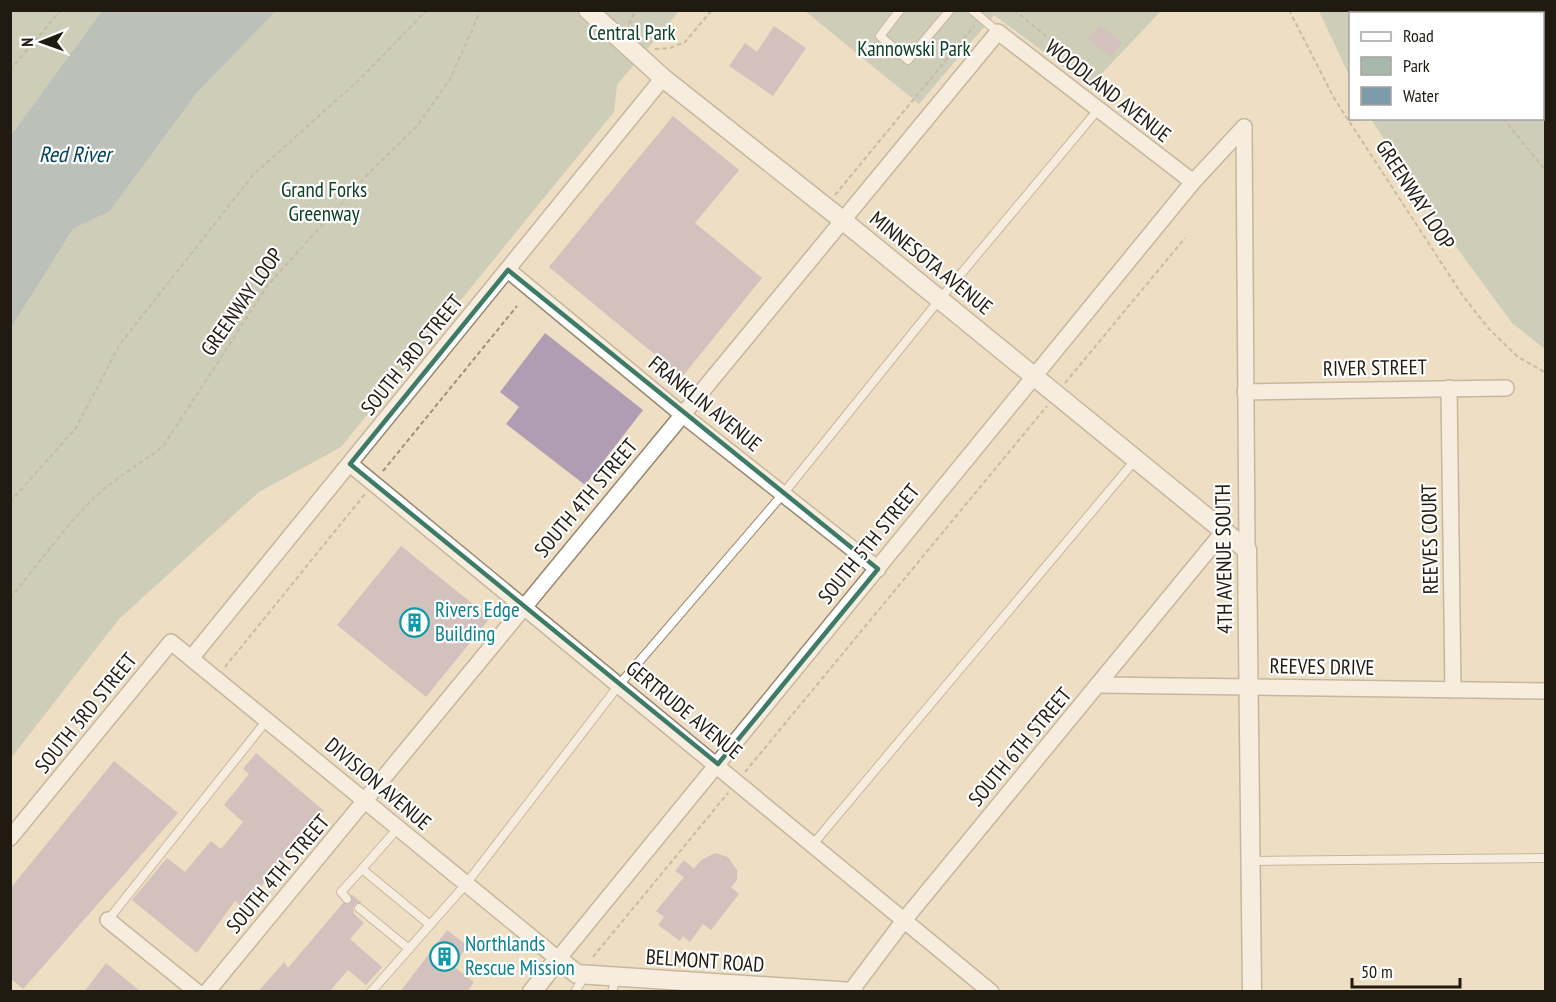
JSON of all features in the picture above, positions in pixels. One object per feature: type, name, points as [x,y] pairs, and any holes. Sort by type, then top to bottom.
[{"type":"street","name":"MINNESOTA AVENUE","points":[[588,11],[643,62],[842,219],[1247,550]]},
{"type":"street","name":"WOODLAND AVENUE","points":[[998,32],[1097,111],[1193,182]]},
{"type":"street","name":"SOUTH 4TH STREET","points":[[207,992],[998,32]]},
{"type":"street","name":"SOUTH 3RD STREET","points":[[192,657],[663,78]]},
{"type":"street","name":"SOUTH 5TH STREET","points":[[532,992],[1193,182],[1244,127]]},
{"type":"street","name":"4TH AVENUE SOUTH","points":[[1244,127],[1252,992]]},
{"type":"street","name":"FRANKLIN AVENUE","points":[[508,270],[683,415],[878,569]]},
{"type":"street","name":"RIVER STREET","points":[[1245,392],[1449,387],[1506,388]]},
{"type":"street","name":"REEVES COURT","points":[[1449,387],[1452,690]]},
{"type":"street","name":"GERTRUDE AVENUE","points":[[350,464],[523,608],[814,843],[991,992]]},
{"type":"street","name":"SOUTH 6TH STREET","points":[[853,991],[905,919],[1224,531]]},
{"type":"street","name":"SOUTH 3RD STREET","points":[[10,838],[171,642]]},
{"type":"street","name":"DIVISION AVENUE","points":[[171,642],[558,959]]},
{"type":"street","name":"REEVES DRIVE","points":[[1099,685],[1545,691]]},
{"type":"street","points":[[108,920],[197,992]]},
{"type":"street","points":[[558,959],[580,980]]},
{"type":"street","name":"BELMONT ROAD","points":[[580,980],[614,984],[853,991]]},
{"type":"lane","points":[[900,10],[880,36],[908,60],[950,10]]},
{"type":"lane","points":[[972,10],[998,32]]},
{"type":"lane","points":[[371,992],[466,884],[619,685],[783,494],[940,299],[1097,111]]},
{"type":"lane","points":[[814,843],[1136,459]]},
{"type":"lane","points":[[108,920],[267,720]]},
{"type":"lane","points":[[347,899],[341,892],[398,828]]},
{"type":"lane","points":[[1250,861],[1545,858]]},
{"type":"lane","points":[[362,869],[430,925]]},
{"type":"lane","points":[[359,908],[409,948]]},
{"type":"path","points":[[10,70],[61,10]]},
{"type":"path","points":[[10,502],[76,428],[120,344],[253,175],[360,79],[427,10]]},
{"type":"path","name":"GREENWAY LOOP","points":[[10,598],[105,488],[144,462],[164,445],[268,285],[360,182],[418,125],[450,79],[481,10]]},
{"type":"path","points":[[643,62],[658,46],[670,48],[685,42],[712,10]]},
{"type":"path","points":[[1014,10],[1096,77]]},
{"type":"path","name":"GREENWAY LOOP","points":[[1289,10],[1334,98],[1463,296],[1489,329],[1518,357],[1545,373]]},
{"type":"path","points":[[825,206],[981,18]]},
{"type":"path","points":[[1505,120],[1545,171]]},
{"type":"path","points":[[580,980],[738,781],[1185,238]]},
{"type":"highlighted area","points":[[508,270],[878,569],[718,764],[350,464]]},
{"type":"green space","points":[[1520,10],[1521,12],[1349,12],[1349,75],[1319,11]]},
{"type":"green space","points":[[11,11],[103,11],[11,135]]},
{"type":"green space","name":"Grand Forks Greenway","points":[[276,11],[679,11],[617,85],[614,112],[341,447],[259,492],[119,619],[11,758],[11,328],[73,229],[110,211],[196,94]]},
{"type":"green space","name":"Kannowski Park","points":[[805,11],[1161,11],[1090,86],[994,15],[919,104]]},
{"type":"green space","points":[[1544,47],[1546,50],[1545,349],[1512,323],[1429,210],[1372,120],[1544,120]]},
{"type":"water","name":"Red River","points":[[103,10],[276,11],[196,94],[110,211],[73,229],[11,328],[11,135]]},
{"type":"building","points":[[1100,25],[1122,42],[1110,57],[1088,39]]},
{"type":"building","points":[[774,26],[806,48],[773,96],[729,66],[745,43],[757,52]]},
{"type":"building","points":[[673,116],[739,170],[695,223],[762,278],[682,377],[549,267]]},
{"type":"building","points":[[545,333],[643,410],[585,485],[506,424],[519,407],[500,392]]},
{"type":"building","name":"Rivers Edge Building","points":[[401,546],[490,618],[426,697],[337,625]]},
{"type":"building","points":[[256,753],[324,811],[243,908],[235,901],[197,953],[132,900],[167,858],[185,872],[211,841],[221,849],[243,822],[224,805],[249,774],[243,769]]},
{"type":"building","points":[[114,761],[178,813],[23,989],[10,978],[10,889]]},
{"type":"building","points":[[715,853],[728,857],[737,870],[737,880],[731,887],[739,894],[711,930],[703,924],[690,942],[683,936],[680,941],[658,925],[664,917],[656,911],[684,877],[675,871],[684,860],[694,869],[701,860]]},
{"type":"building","points":[[351,894],[362,903],[356,903],[353,908],[354,914],[364,923],[350,939],[382,967],[366,985],[348,970],[329,992],[258,992],[284,962],[288,968],[343,903],[351,903]]},
{"type":"building","name":"Northlands Rescue Mission","points":[[447,930],[468,946],[453,966],[474,982],[467,992],[400,992]]},
{"type":"building","points":[[106,963],[141,992],[84,992]]},
{"type":"place","name":"Rivers Edge Building","points":[[414,622]]},
{"type":"place","name":"Northlands Rescue Mission","points":[[444,956]]},
{"type":"park label","name":"Central Park","points":[[632,33]]}]
